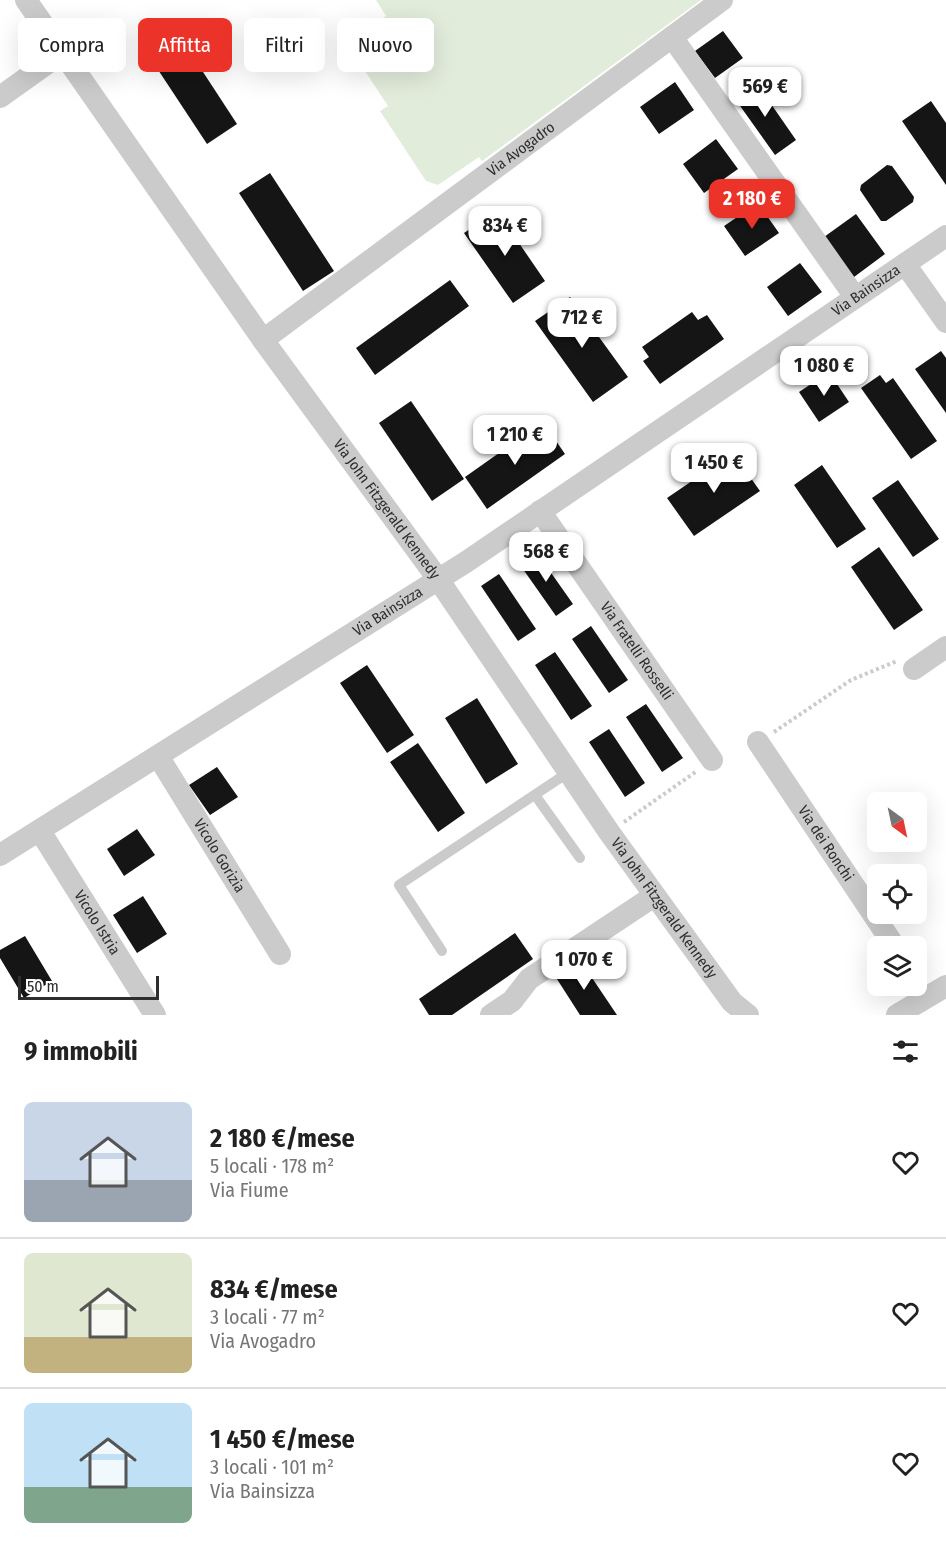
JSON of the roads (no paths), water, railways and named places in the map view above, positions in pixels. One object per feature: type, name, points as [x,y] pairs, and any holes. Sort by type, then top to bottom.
[{"type":"street","name":"Via John Fitzgerald Kennedy","points":[[26,0],[39,18]]},
{"type":"street","name":"Via Avogadro","points":[[263,340],[722,0]]},
{"type":"street","points":[[672,37],[855,297]]},
{"type":"street","points":[[0,97],[35,72]]},
{"type":"street","name":"Via John Fitzgerald Kennedy","points":[[77,72],[263,340],[438,579],[654,896],[732,1002],[748,1015]]},
{"type":"street","name":"Via Bainsizza","points":[[0,855],[438,579],[946,236]]},
{"type":"street","points":[[905,264],[946,322]]},
{"type":"street","name":"Via Fratelli Rosselli","points":[[540,511],[712,760]]},
{"type":"street","points":[[908,664],[946,647]]},
{"type":"street","name":"Via dei Ronchi","points":[[759,742],[888,936]]},
{"type":"street","name":"Vicolo Gorizia","points":[[158,756],[280,954]]},
{"type":"street","name":"Vicolo Istria","points":[[40,831],[155,1015]]},
{"type":"street","points":[[491,1015],[512,1001],[529,979],[654,896]]},
{"type":"street","points":[[897,1015],[946,986]]},
{"type":"lane","points":[[442,951],[399,885],[568,772]]},
{"type":"lane","points":[[535,795],[580,858]]}]
